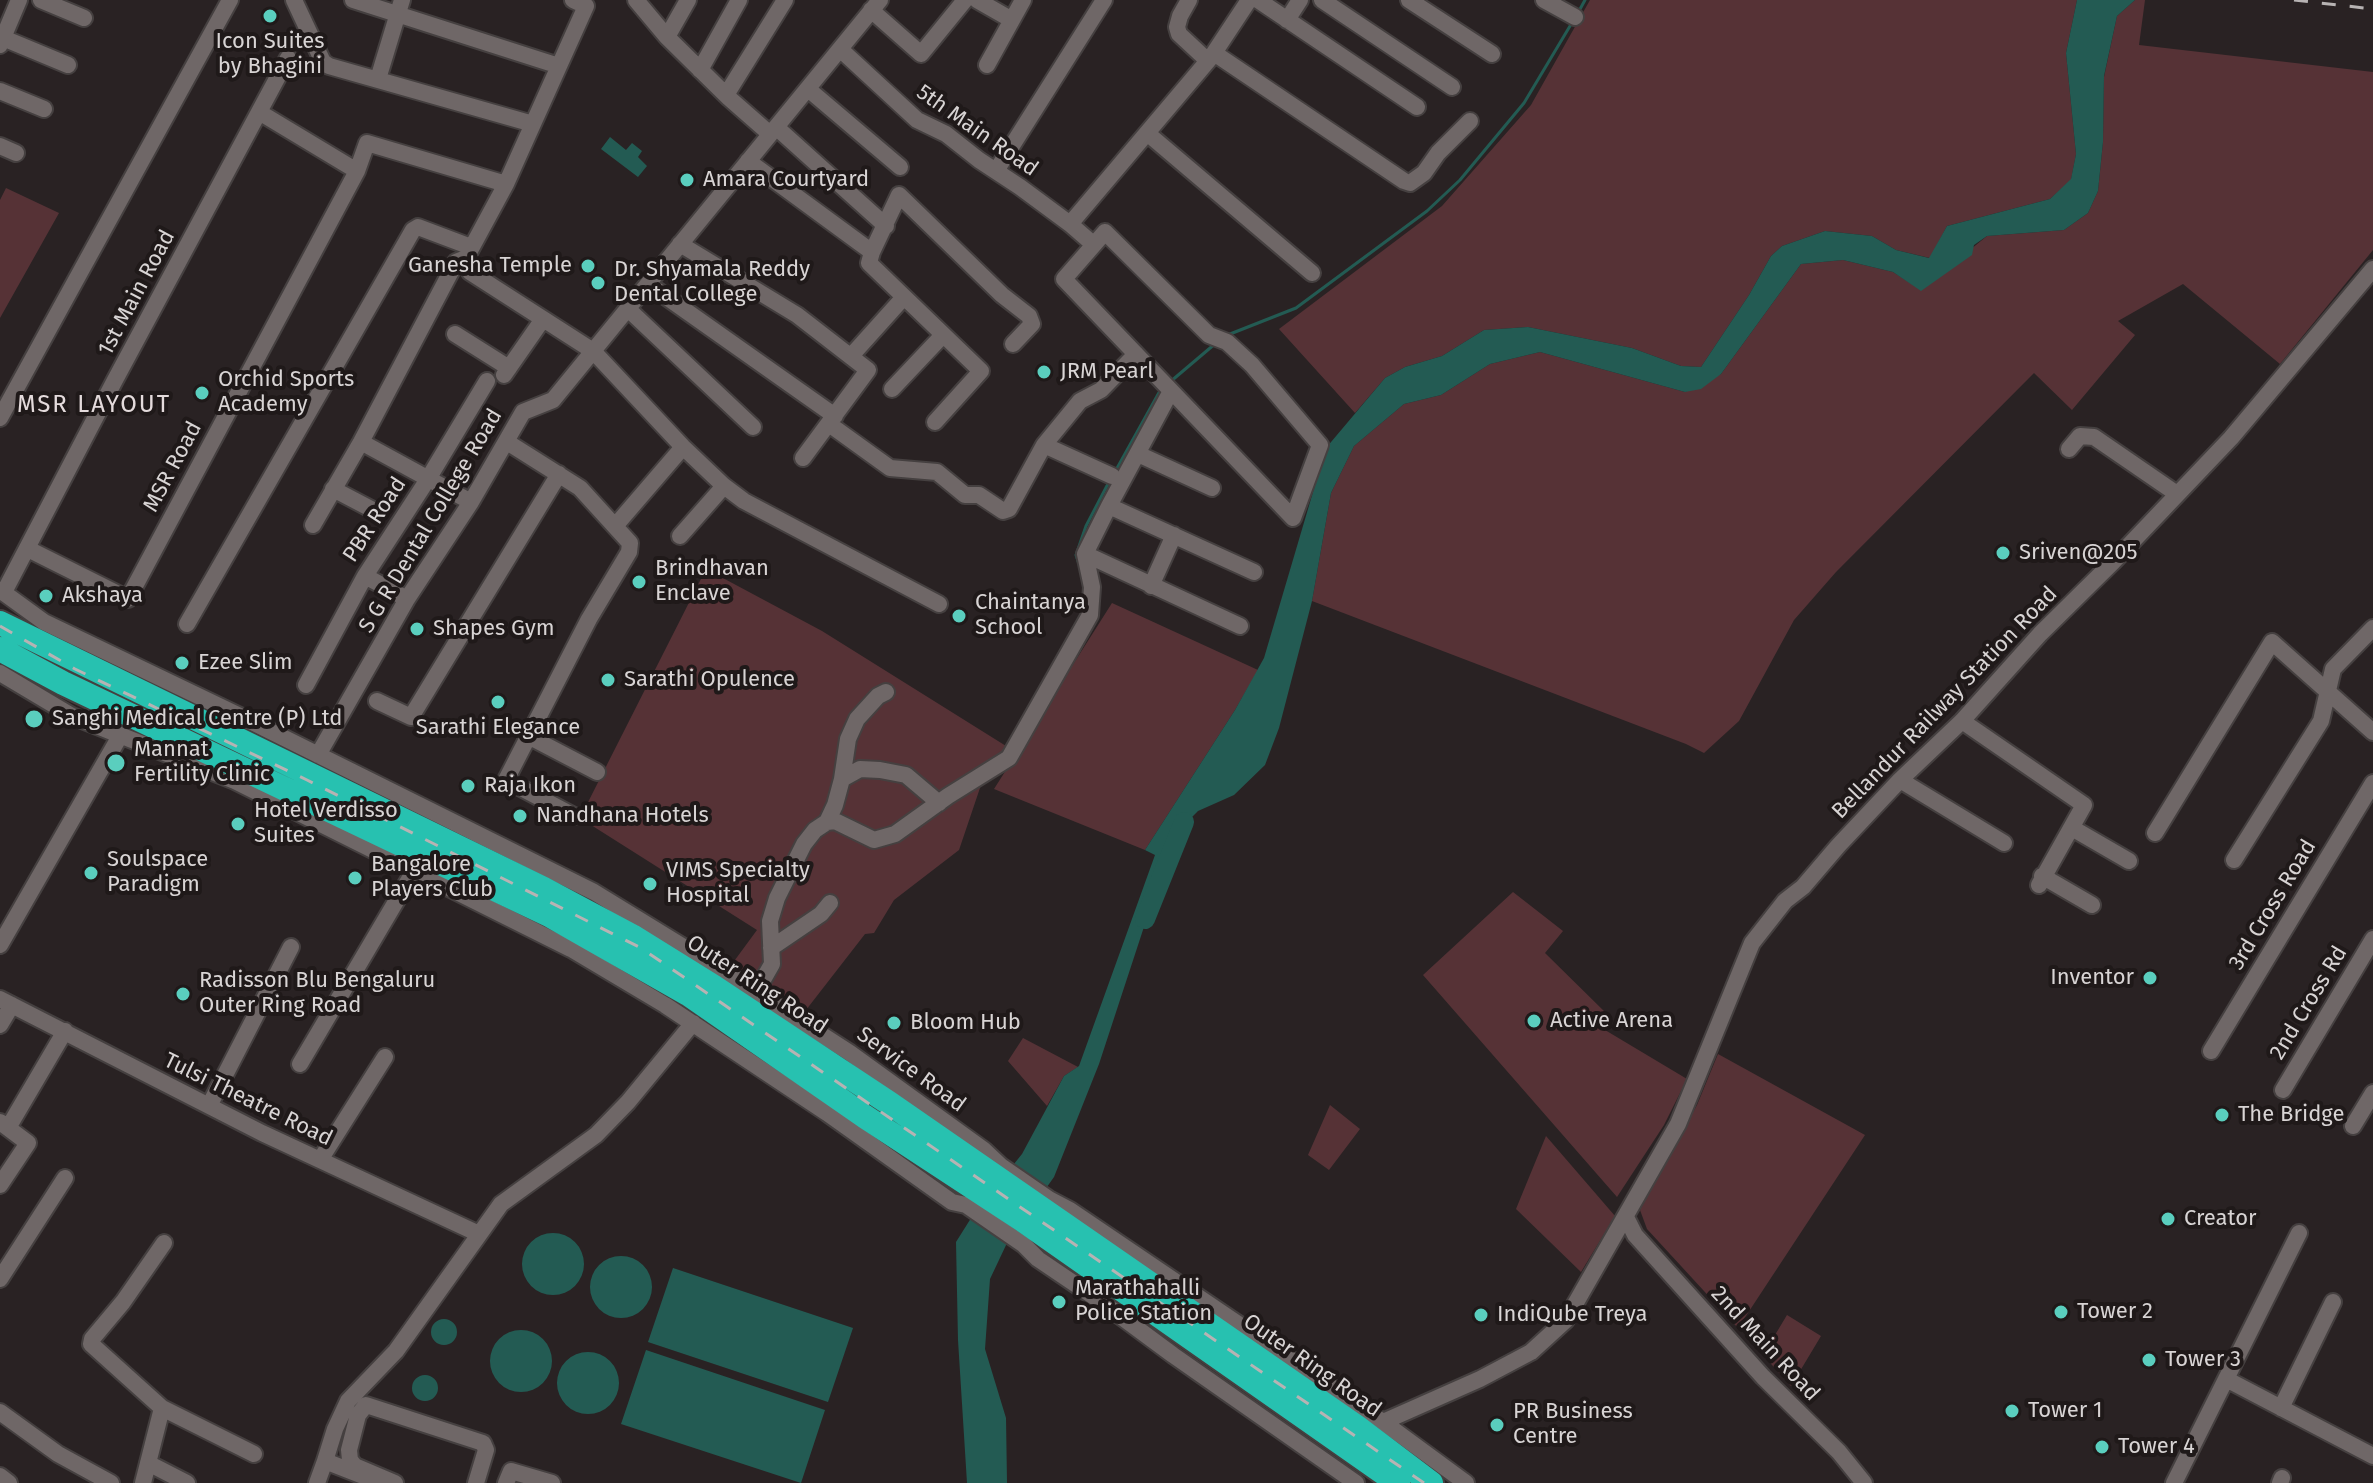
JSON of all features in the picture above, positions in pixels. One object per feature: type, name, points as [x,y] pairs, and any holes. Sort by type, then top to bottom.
[{"type":"highway","name":"Outer Ring Road","points":[[0,623],[530,882],[592,914],[714,987],[998,1171],[1037,1220],[1214,1369],[1398,1483]]},
{"type":"highway","name":"Outer Ring Road","points":[[0,649],[63,683],[551,916],[688,994],[864,1116],[968,1195],[1037,1220],[1357,1427],[1431,1483]]},
{"type":"street","points":[[19,0],[1,42],[68,65]]},
{"type":"street","points":[[41,0],[84,18]]},
{"type":"street","points":[[0,418],[230,0]]},
{"type":"street","points":[[294,0],[325,64],[533,124]]},
{"type":"street","points":[[353,0],[400,7],[559,66]]},
{"type":"street","points":[[573,0],[586,6],[506,184],[469,253],[466,265],[470,272],[593,351],[683,447],[744,501],[939,604]]},
{"type":"street","points":[[636,0],[667,37],[726,95],[886,226]]},
{"type":"street","points":[[667,37],[688,0]]},
{"type":"street","points":[[700,70],[739,0]]},
{"type":"street","points":[[726,95],[785,0]]},
{"type":"street","points":[[875,5],[921,54],[965,0]]},
{"type":"street","points":[[977,0],[1012,20]]},
{"type":"street","points":[[987,65],[1023,0]]},
{"type":"street","points":[[996,171],[1104,0]]},
{"type":"street","points":[[1189,0],[1180,16],[1179,34],[1404,181],[1410,183],[1424,173],[1438,153],[1470,121]]},
{"type":"street","points":[[1070,224],[1211,57],[1249,0]]},
{"type":"street","points":[[1258,0],[1417,107]]},
{"type":"street","points":[[1287,20],[1300,0]]},
{"type":"street","points":[[1322,0],[1452,87]]},
{"type":"street","points":[[1409,0],[1492,54]]},
{"type":"street","points":[[1544,0],[1575,17]]},
{"type":"street","name":"S G R Dental College Road","points":[[318,755],[407,599],[471,502],[523,412],[553,400],[875,5]]},
{"type":"street","points":[[378,79],[400,7]]},
{"type":"street","name":"5th Main Road","points":[[840,49],[917,120],[946,134],[1093,244]]},
{"type":"street","name":"1st Main Road","points":[[2,591],[28,549],[288,58]]},
{"type":"street","points":[[808,89],[900,167]]},
{"type":"street","points":[[0,91],[44,109]]},
{"type":"street","points":[[259,112],[357,171],[367,143],[506,184]]},
{"type":"street","points":[[1147,133],[1312,273]]},
{"type":"street","points":[[0,146],[16,153]]},
{"type":"street","points":[[748,161],[872,252]]},
{"type":"street","name":"MSR Road","points":[[28,549],[128,599],[357,171]]},
{"type":"street","points":[[935,422],[981,371],[869,263],[899,195],[1002,295],[1029,316],[1032,324],[1013,344]]},
{"type":"street","points":[[187,624],[413,230],[418,227],[469,253]]},
{"type":"street","points":[[1105,232],[1209,335],[1221,340],[1252,365],[1320,445],[1293,518],[1064,279],[1093,244],[1105,232]]},
{"type":"street","points":[[680,244],[797,315],[868,370],[803,458]]},
{"type":"street","points":[[313,525],[361,442],[456,262],[469,253]]},
{"type":"street","name":"Bellandur Railway Station Road","points":[[1383,1422],[1480,1379],[1531,1352],[1566,1320],[1678,1124],[1752,943],[1785,901],[1803,887],[1900,780],[1962,721],[2040,634],[2177,494],[2269,394],[2373,269]]},
{"type":"street","points":[[648,284],[832,420],[890,468],[937,472],[965,495],[979,495],[1003,511],[1009,509],[1044,445],[1080,401],[1101,390],[1136,354]]},
{"type":"street","points":[[851,356],[904,297]]},
{"type":"street","points":[[628,309],[753,427]]},
{"type":"street","points":[[455,334],[507,372],[543,319]]},
{"type":"street","points":[[892,389],[943,335]]},
{"type":"street","name":"PBR Road","points":[[306,685],[365,576],[487,381]]},
{"type":"street","points":[[756,992],[772,964],[770,921],[777,898],[804,844],[815,830],[835,821],[862,836],[879,840],[895,834],[1009,758],[1090,615],[1092,587],[1085,554],[1138,454],[1168,387]]},
{"type":"street","points":[[2069,449],[2080,436],[2094,437],[2177,494]]},
{"type":"street","points":[[361,442],[471,502]]},
{"type":"street","points":[[507,442],[580,488],[630,543],[629,552],[589,619],[506,780],[574,816]]},
{"type":"street","points":[[1044,445],[1112,476]]},
{"type":"street","points":[[616,525],[683,447]]},
{"type":"street","points":[[1138,454],[1212,488]]},
{"type":"street","points":[[377,701],[411,717],[559,474]]},
{"type":"street","points":[[680,536],[724,486]]},
{"type":"street","points":[[333,489],[373,510]]},
{"type":"street","points":[[1109,506],[1254,572]]},
{"type":"street","points":[[1151,586],[1174,535]]},
{"type":"street","points":[[1085,554],[1240,626]]},
{"type":"street","points":[[365,576],[407,599]]},
{"type":"street","name":"Service Road","points":[[2,591],[44,622],[594,892],[850,1053],[984,1150],[998,1171]]},
{"type":"street","points":[[2234,860],[2321,721],[2333,669],[2373,628]]},
{"type":"street","points":[[2155,833],[2272,642],[2373,732]]},
{"type":"street","points":[[0,673],[72,716],[235,781],[571,949],[693,1023],[952,1202],[968,1195]]},
{"type":"street","points":[[827,822],[842,779],[848,739],[857,719],[878,696],[886,692]]},
{"type":"street","points":[[1962,721],[2084,805],[2040,880],[2092,905]]},
{"type":"street","points":[[0,945],[120,736]]},
{"type":"street","points":[[528,736],[597,772]]},
{"type":"street","points":[[842,779],[860,769],[906,775],[939,803]]},
{"type":"street","points":[[1900,780],[2004,843]]},
{"type":"street","name":"3rd Cross Road","points":[[2211,1051],[2373,783]]},
{"type":"street","points":[[2072,828],[2129,861]]},
{"type":"street","points":[[300,1064],[414,871]]},
{"type":"street","points":[[771,948],[821,914],[830,903]]},
{"type":"street","name":"2nd Cross Rd","points":[[2283,1090],[2373,939]]},
{"type":"street","points":[[209,1106],[291,947]]},
{"type":"street","points":[[0,1025],[6,1002]]},
{"type":"street","name":"Tulsi Theatre Road","points":[[6,1002],[209,1106],[479,1234]]},
{"type":"street","points":[[395,1483],[355,1466],[350,1460],[351,1413],[348,1401],[396,1351],[501,1204],[596,1135],[628,1102],[693,1023]]},
{"type":"street","points":[[0,1185],[28,1143],[4,1125],[65,1031]]},
{"type":"street","points":[[320,1160],[385,1057]]},
{"type":"street","points":[[2353,1126],[2373,1093]]},
{"type":"street","points":[[0,1279],[65,1178]]},
{"type":"street","points":[[1037,1220],[1070,1210],[1383,1422],[1466,1483]]},
{"type":"street","name":"2nd Main Road","points":[[1626,1217],[1635,1235],[1763,1377],[1839,1452],[1864,1483]]},
{"type":"street","points":[[2174,1483],[2299,1233]]},
{"type":"street","points":[[164,1243],[91,1344],[162,1408],[254,1454]]},
{"type":"street","points":[[2281,1408],[2333,1302]]},
{"type":"street","points":[[1214,1369],[1356,1483]]},
{"type":"street","points":[[2226,1379],[2373,1456]]},
{"type":"street","points":[[317,1483],[335,1429],[351,1413],[366,1405],[483,1443],[486,1450],[476,1483]]},
{"type":"street","points":[[143,1483],[162,1408]]},
{"type":"street","points":[[0,1412],[58,1454],[111,1483]]},
{"type":"street","points":[[325,1461],[381,1483]]},
{"type":"street","points":[[148,1463],[187,1483]]},
{"type":"street","points":[[506,1483],[511,1471],[552,1483]]},
{"type":"street","points":[[0,1476],[9,1483]]},
{"type":"shaded area","points":[[1590,0],[2077,0],[2066,53],[2076,154],[2071,180],[2050,199],[1947,226],[1930,258],[1896,250],[1872,236],[1825,231],[1782,246],[1771,256],[1701,367],[1681,366],[1632,348],[1528,327],[1484,330],[1442,356],[1405,367],[1385,378],[1355,413],[1279,329],[1442,206],[1531,105]]},
{"type":"shaded area","points":[[2077,0],[2135,0],[2117,16],[2104,76],[2103,142],[2098,191],[2088,213],[2064,230],[1987,236],[1974,245],[1972,255],[1921,291],[1893,272],[1843,260],[1801,264],[1721,374],[1701,389],[1685,392],[1540,352],[1490,364],[1441,395],[1404,404],[1354,446],[1331,493],[1312,601],[1279,728],[1265,765],[1234,795],[1198,811],[1183,826],[1161,875],[1099,1064],[1054,1177],[1007,1243],[990,1279],[985,1349],[1006,1418],[1007,1483],[967,1483],[958,1340],[956,1242],[973,1215],[1022,1154],[1064,1076],[1079,1066],[1155,855],[1145,850],[1235,710],[1264,658],[1326,448],[1385,378],[1405,367],[1442,356],[1484,330],[1528,327],[1632,348],[1681,366],[1701,367],[1771,256],[1782,246],[1825,231],[1872,236],[1896,250],[1929,258],[1947,226],[2050,199],[2071,179],[2076,154],[2066,53]]},
{"type":"shaded area","points":[[2135,0],[2145,0],[2139,45],[2373,72],[2373,250],[2280,364],[2183,284],[2118,321],[2135,335],[2072,410],[2034,373],[1836,572],[1794,620],[1739,721],[1704,753],[1312,601],[1331,493],[1354,446],[1404,404],[1441,395],[1490,364],[1540,352],[1685,392],[1721,374],[1801,264],[1843,260],[1893,272],[1921,290],[1987,236],[2064,230],[2088,213],[2098,191],[2103,142],[2104,77],[2117,16]]},
{"type":"shaded area","points":[[610,137],[626,150],[632,143],[642,151],[638,157],[647,166],[638,177],[601,149]]},
{"type":"shaded area","points":[[6,188],[59,213],[0,318],[0,200]]},
{"type":"shaded area","points":[[706,569],[822,631],[1006,746],[981,785],[959,850],[894,900],[874,933],[865,934],[806,1010],[732,964],[757,930],[580,818]]},
{"type":"shaded area","points":[[1112,603],[1258,670],[1145,850],[994,789]]},
{"type":"shaded area","name":"Active Arena","points":[[1513,892],[1563,931],[1545,953],[1608,1015],[1600,1027],[1687,1079],[1664,1125],[1617,1197],[1423,975]]},
{"type":"shaded area","points":[[1023,1038],[1078,1067],[1064,1076],[1047,1106],[1008,1061]]},
{"type":"shaded area","points":[[1718,1054],[1865,1135],[1738,1328],[1647,1229],[1640,1210],[1697,1105]]},
{"type":"shaded area","points":[[1330,1105],[1360,1129],[1329,1170],[1308,1155]]},
{"type":"shaded area","points":[[1546,1136],[1615,1216],[1581,1272],[1516,1209]]},
{"type":"shaded area","points":[[553,1233],[565,1235],[575,1242],[582,1252],[582,1276],[575,1286],[565,1293],[553,1295],[541,1293],[531,1286],[524,1276],[522,1264],[524,1252],[531,1242],[541,1235]]},
{"type":"shaded area","points":[[621,1256],[633,1258],[643,1265],[650,1275],[650,1299],[643,1309],[633,1316],[621,1318],[609,1316],[599,1309],[592,1299],[590,1287],[592,1275],[599,1265],[609,1258]]},
{"type":"shaded area","points":[[673,1268],[853,1328],[828,1402],[648,1342]]},
{"type":"shaded area","points":[[1787,1315],[1821,1336],[1791,1386],[1763,1355]]},
{"type":"shaded area","points":[[444,1319],[453,1323],[457,1332],[453,1341],[444,1345],[435,1341],[431,1332],[435,1323]]},
{"type":"shaded area","points":[[521,1330],[533,1332],[543,1339],[550,1349],[550,1373],[543,1383],[533,1390],[521,1392],[509,1390],[499,1383],[492,1373],[490,1361],[492,1349],[499,1339],[509,1332]]},
{"type":"shaded area","points":[[646,1350],[825,1410],[801,1483],[621,1424]]},
{"type":"shaded area","points":[[588,1352],[600,1354],[610,1361],[617,1371],[617,1395],[610,1405],[600,1412],[588,1414],[576,1412],[566,1405],[559,1395],[557,1383],[559,1371],[566,1361],[576,1354]]},
{"type":"shaded area","points":[[425,1375],[434,1379],[438,1388],[434,1397],[425,1401],[416,1397],[412,1388],[416,1379]]},
{"type":"waterway","points":[[1579,11],[1585,0]]},
{"type":"waterway","points":[[1225,336],[1296,308],[1427,211],[1460,180],[1524,103],[1573,21]]},
{"type":"waterway","points":[[1170,382],[1216,343]]},
{"type":"waterway","points":[[1116,470],[1161,389]]},
{"type":"waterway","points":[[1079,564],[1076,555],[1086,526],[1110,480]]},
{"type":"waterway","points":[[1145,919],[1184,822]]},
{"type":"railway","points":[[2294,0],[2373,9]]},
{"type":"railway","points":[[0,626],[75,669],[307,780],[641,948],[1424,1483]]},
{"type":"place","name":"Icon Suites by Bhagini","points":[[270,16]]},
{"type":"place","name":"Amara Courtyard","points":[[687,180]]},
{"type":"place","name":"Ganesha Temple","points":[[588,266]]},
{"type":"place","name":"Dr. Shyamala Reddy Dental College","points":[[598,283]]},
{"type":"place","name":"JRM Pearl","points":[[1044,372]]},
{"type":"place","name":"Orchid Sports Academy","points":[[202,393]]},
{"type":"place","name":"Sriven@205","points":[[2003,553]]},
{"type":"place","name":"Brindhavan Enclave","points":[[639,582]]},
{"type":"place","name":"Akshaya","points":[[46,596]]},
{"type":"place","name":"Chaintanya School","points":[[959,616]]},
{"type":"place","name":"Shapes Gym","points":[[417,629]]},
{"type":"place","name":"Ezee Slim","points":[[182,663]]},
{"type":"place","name":"Sarathi Opulence","points":[[608,680]]},
{"type":"place","name":"Sarathi Elegance","points":[[498,702]]},
{"type":"place","name":"Sanghi Medical Centre (P) Ltd","points":[[34,719]]},
{"type":"place","name":"Mannat Fertility Clinic","points":[[116,763]]},
{"type":"place","name":"Raja Ikon","points":[[468,786]]},
{"type":"place","name":"Nandhana Hotels","points":[[520,816]]},
{"type":"place","name":"Hotel Verdisso Suites","points":[[238,824]]},
{"type":"place","name":"Soulspace Paradigm","points":[[91,873]]},
{"type":"place","name":"Bangalore Players Club","points":[[355,878]]},
{"type":"place","name":"VIMS Specialty Hospital","points":[[650,884]]},
{"type":"place","name":"Inventor","points":[[2150,978]]},
{"type":"place","name":"Radisson Blu Bengaluru Outer Ring Road","points":[[183,994]]},
{"type":"place","name":"Active Arena","points":[[1534,1021]]},
{"type":"place","name":"Bloom Hub","points":[[894,1023]]},
{"type":"place","name":"The Bridge","points":[[2222,1115]]},
{"type":"place","name":"Creator","points":[[2168,1219]]},
{"type":"place","name":"Marathahalli Police Station","points":[[1059,1302]]},
{"type":"place","name":"Tower 2","points":[[2061,1312]]},
{"type":"place","name":"IndiQube Treya","points":[[1481,1315]]},
{"type":"place","name":"Tower 3","points":[[2149,1360]]},
{"type":"place","name":"Tower 1","points":[[2012,1411]]},
{"type":"place","name":"PR Business Centre","points":[[1497,1425]]},
{"type":"place","name":"Tower 4","points":[[2102,1447]]},
{"type":"district","name":"MSR LAYOUT","points":[[94,405]]}]
